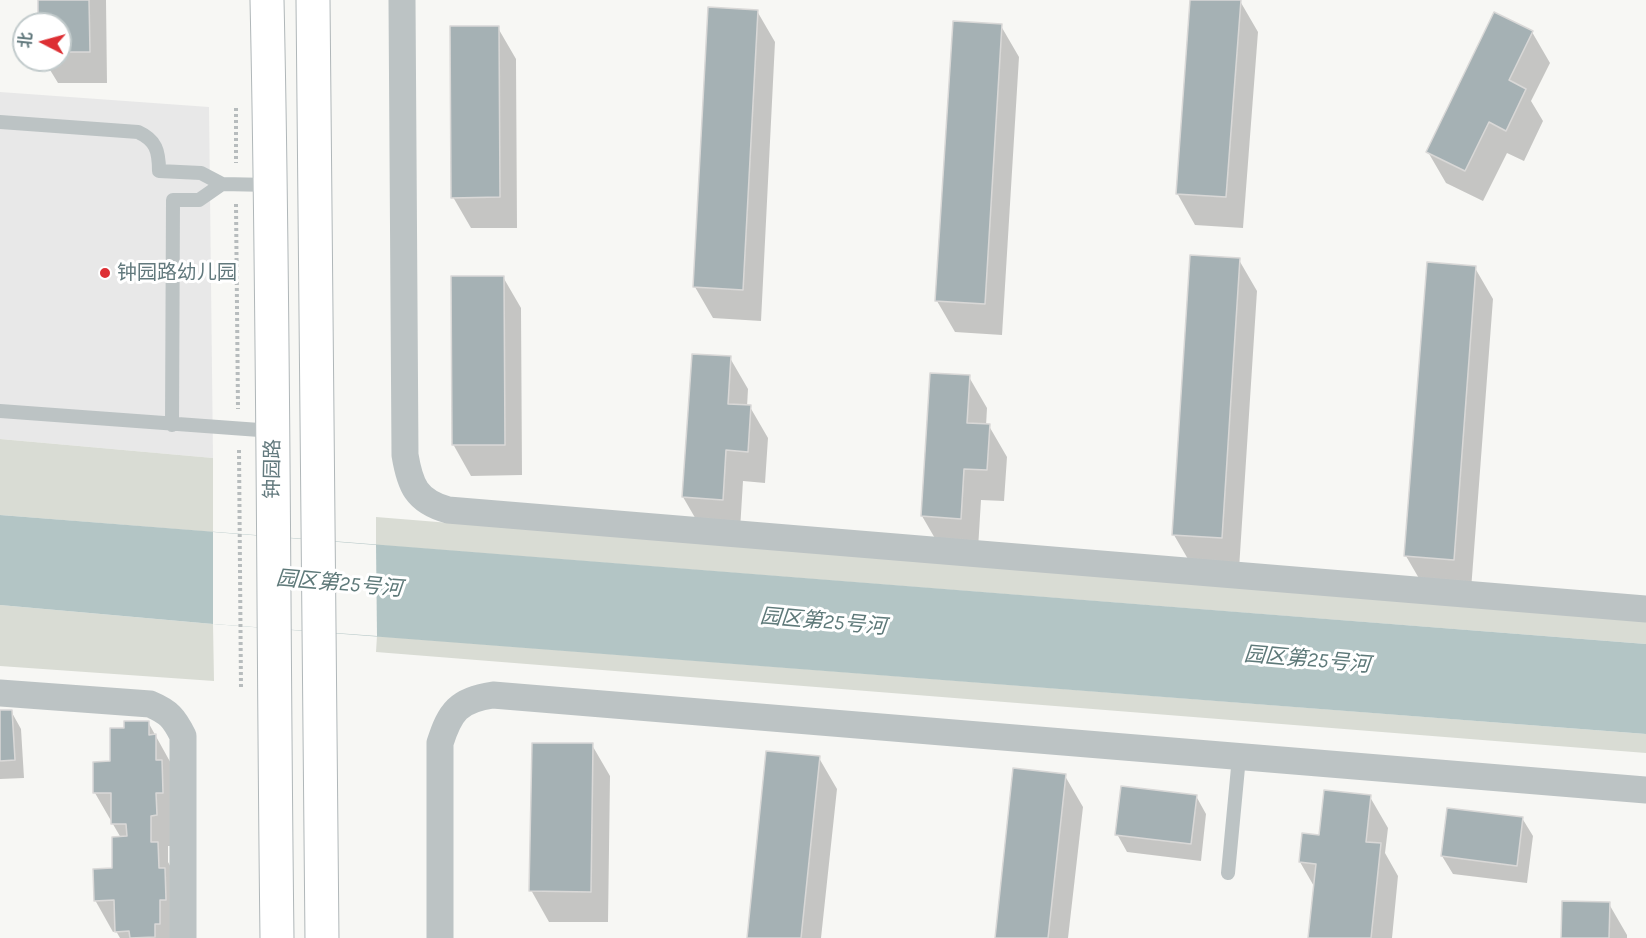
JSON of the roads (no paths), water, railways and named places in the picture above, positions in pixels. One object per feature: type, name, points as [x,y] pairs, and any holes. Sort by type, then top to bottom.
[{"type":"main road","name":"钟园路","points":[[267,0],[271,185],[272,537],[277,938]]},
{"type":"main road","points":[[313,0],[322,938]]},
{"type":"street","points":[[402,0],[405,455],[409,477],[418,495],[432,505],[448,510],[1646,609]]},
{"type":"street","points":[[0,693],[150,704],[165,710],[176,722],[183,736],[183,938]]},
{"type":"street","points":[[440,938],[440,743],[453,712],[462,704],[477,697],[493,695],[1646,790]]},
{"type":"lane","points":[[0,122],[138,132],[148,136],[154,144],[159,158],[159,171],[201,173],[229,184],[271,185]]},
{"type":"lane","points":[[172,425],[173,200],[199,200],[229,184]]},
{"type":"lane","points":[[0,411],[273,431]]},
{"type":"lane","points":[[1228,873],[1239,757]]},
{"type":"water","name":"园区第25号河","points":[[0,515],[1646,644],[1646,734],[213,624],[0,605]]},
{"type":"place","name":"钟园路幼儿园","points":[[105,273]]}]
